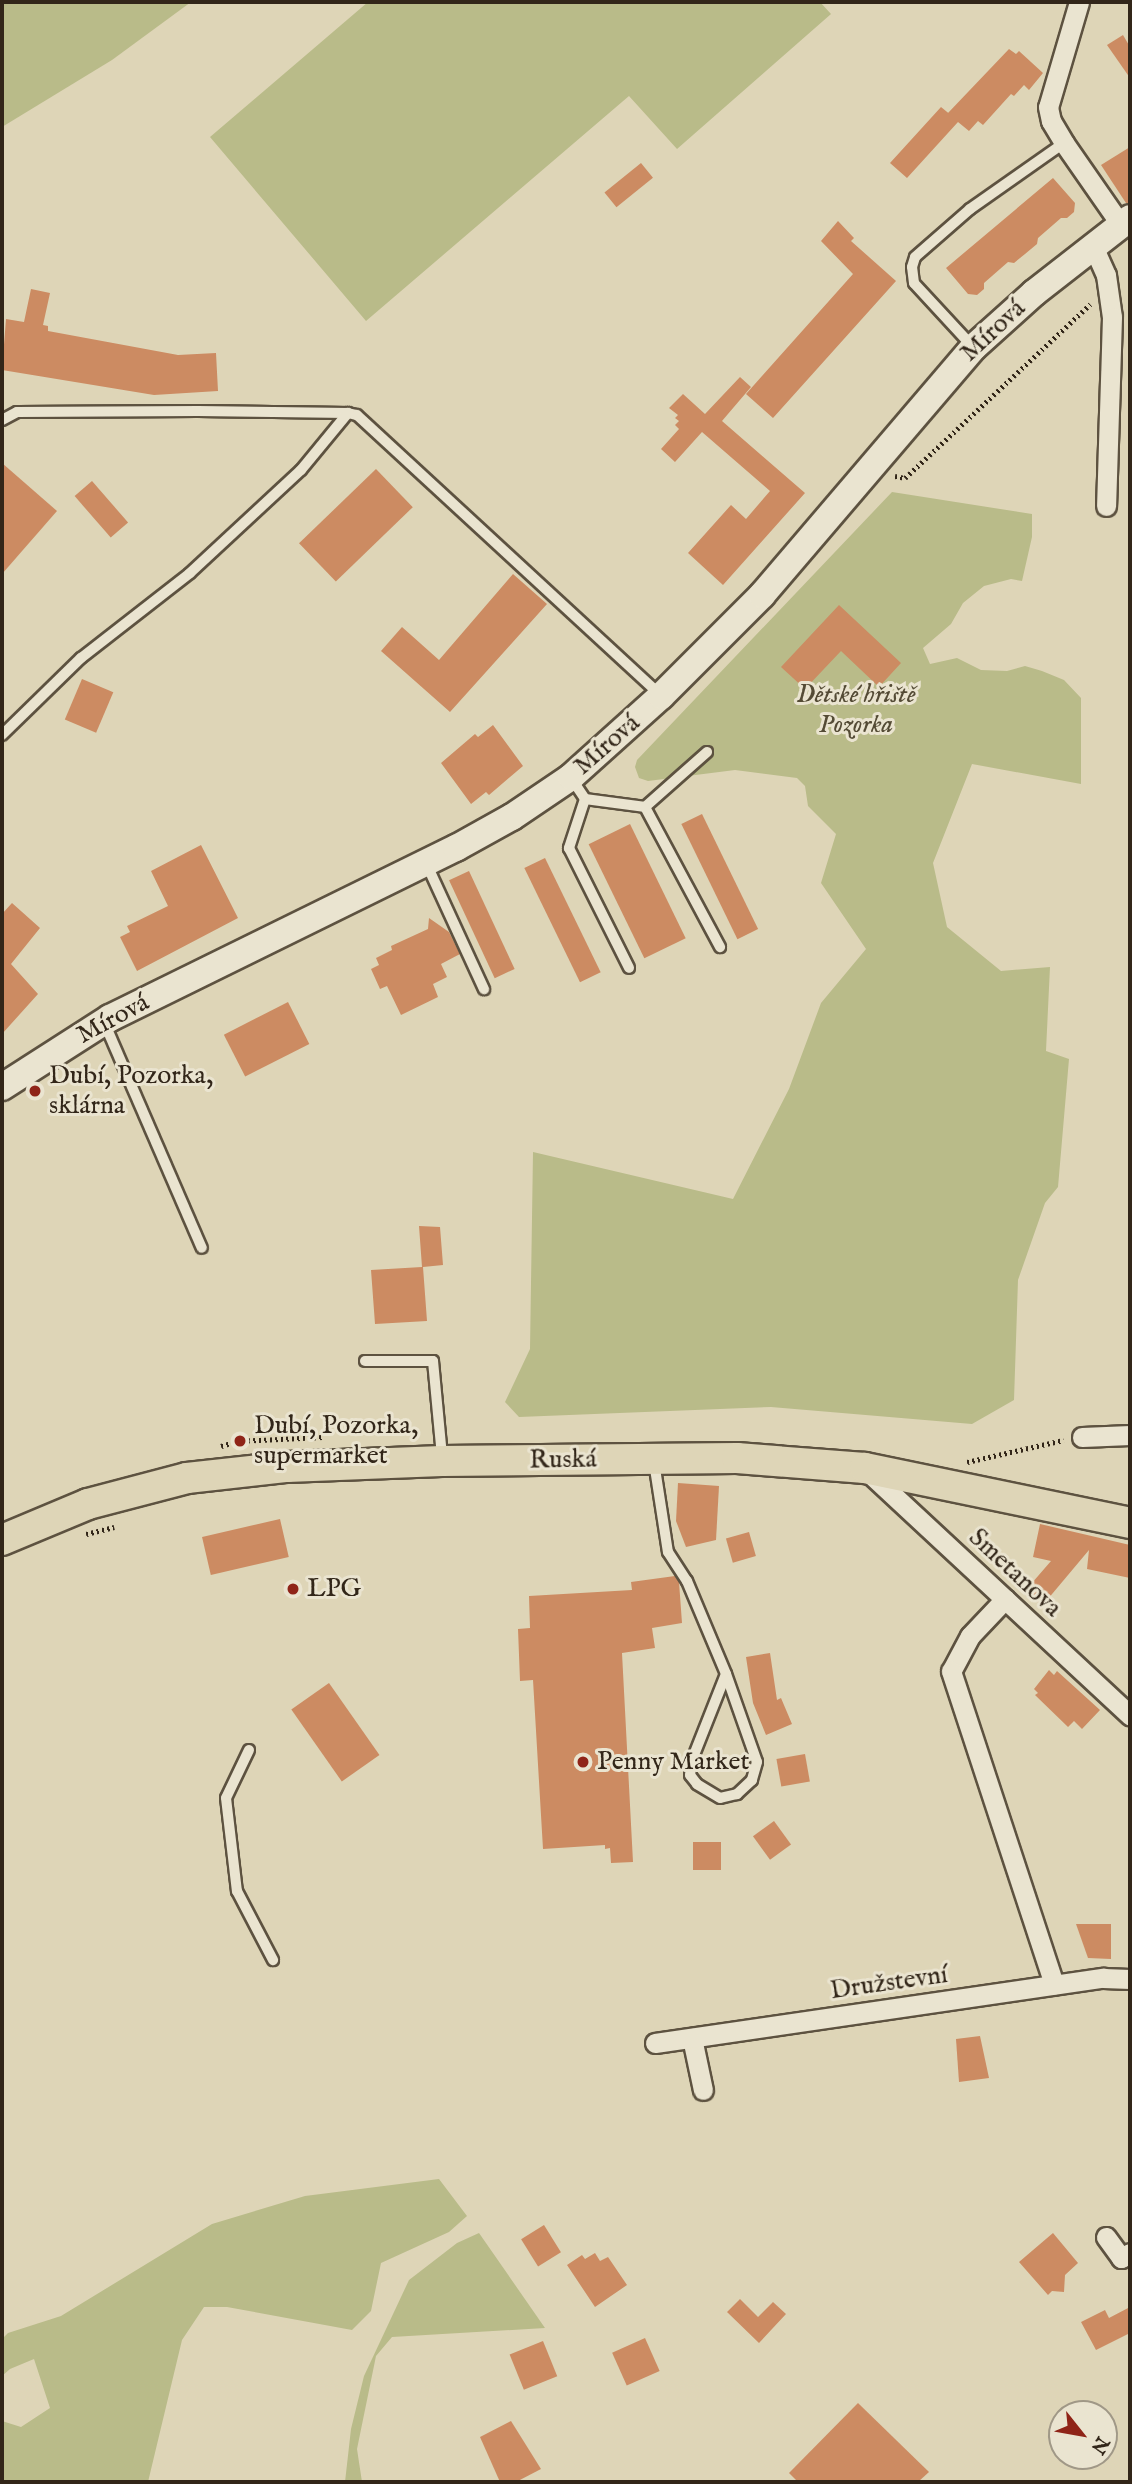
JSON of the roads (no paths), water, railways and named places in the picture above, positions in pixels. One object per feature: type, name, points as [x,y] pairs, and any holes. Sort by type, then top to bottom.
[{"type":"main road","name":"Ruská","points":[[2,1540],[89,1504],[187,1478],[242,1470],[442,1461],[737,1458],[865,1468],[1130,1523]]},
{"type":"street","points":[[1079,2],[1048,107],[1051,121],[1064,143],[1126,222]]},
{"type":"street","name":"Mírová","points":[[2,1087],[104,1022],[426,863],[512,817],[578,788],[661,696],[762,595],[974,347],[1093,246],[1126,222]]},
{"type":"street","points":[[1093,246],[1109,287],[1112,356],[1106,506]]},
{"type":"street","points":[[1082,1437],[1130,1435]]},
{"type":"street","name":"Smetanova","points":[[865,1468],[1130,1715]]},
{"type":"street","points":[[1005,1599],[970,1636],[951,1671],[1054,1985]]},
{"type":"street","name":"Družstevní","points":[[655,2043],[1103,1978],[1130,1979]]},
{"type":"street","points":[[691,2038],[703,2090]]},
{"type":"street","points":[[1106,2237],[1121,2258],[1130,2253]]},
{"type":"lane","points":[[974,347],[914,283],[912,267],[915,257],[970,209],[1064,143]]},
{"type":"lane","points":[[2,420],[17,412],[348,413],[363,419],[661,696]]},
{"type":"lane","points":[[2,735],[80,658],[190,573],[300,470],[348,413]]},
{"type":"lane","points":[[645,807],[707,752]]},
{"type":"lane","points":[[629,968],[569,848],[578,788],[645,807],[720,947]]},
{"type":"lane","points":[[426,863],[484,989]]},
{"type":"lane","points":[[104,1022],[202,1248]]},
{"type":"lane","points":[[365,1361],[433,1361],[442,1461]]},
{"type":"lane","points":[[653,1458],[668,1552],[687,1581],[726,1674],[757,1762],[751,1780],[737,1794],[720,1798],[696,1784],[690,1775],[692,1760],[726,1674]]},
{"type":"lane","points":[[249,1750],[226,1798],[235,1878],[237,1891],[273,1960]]},
{"type":"place","name":"Dubí, Pozorka, sklárna","points":[[35,1091]]},
{"type":"place","name":"Dubí, Pozorka, supermarket","points":[[240,1441]]},
{"type":"place","name":"LPG","points":[[293,1589]]},
{"type":"place","name":"Penny Market","points":[[583,1762]]},
{"type":"park label","name":"Dětské hřiště Pozorka","points":[[856,710]]}]
